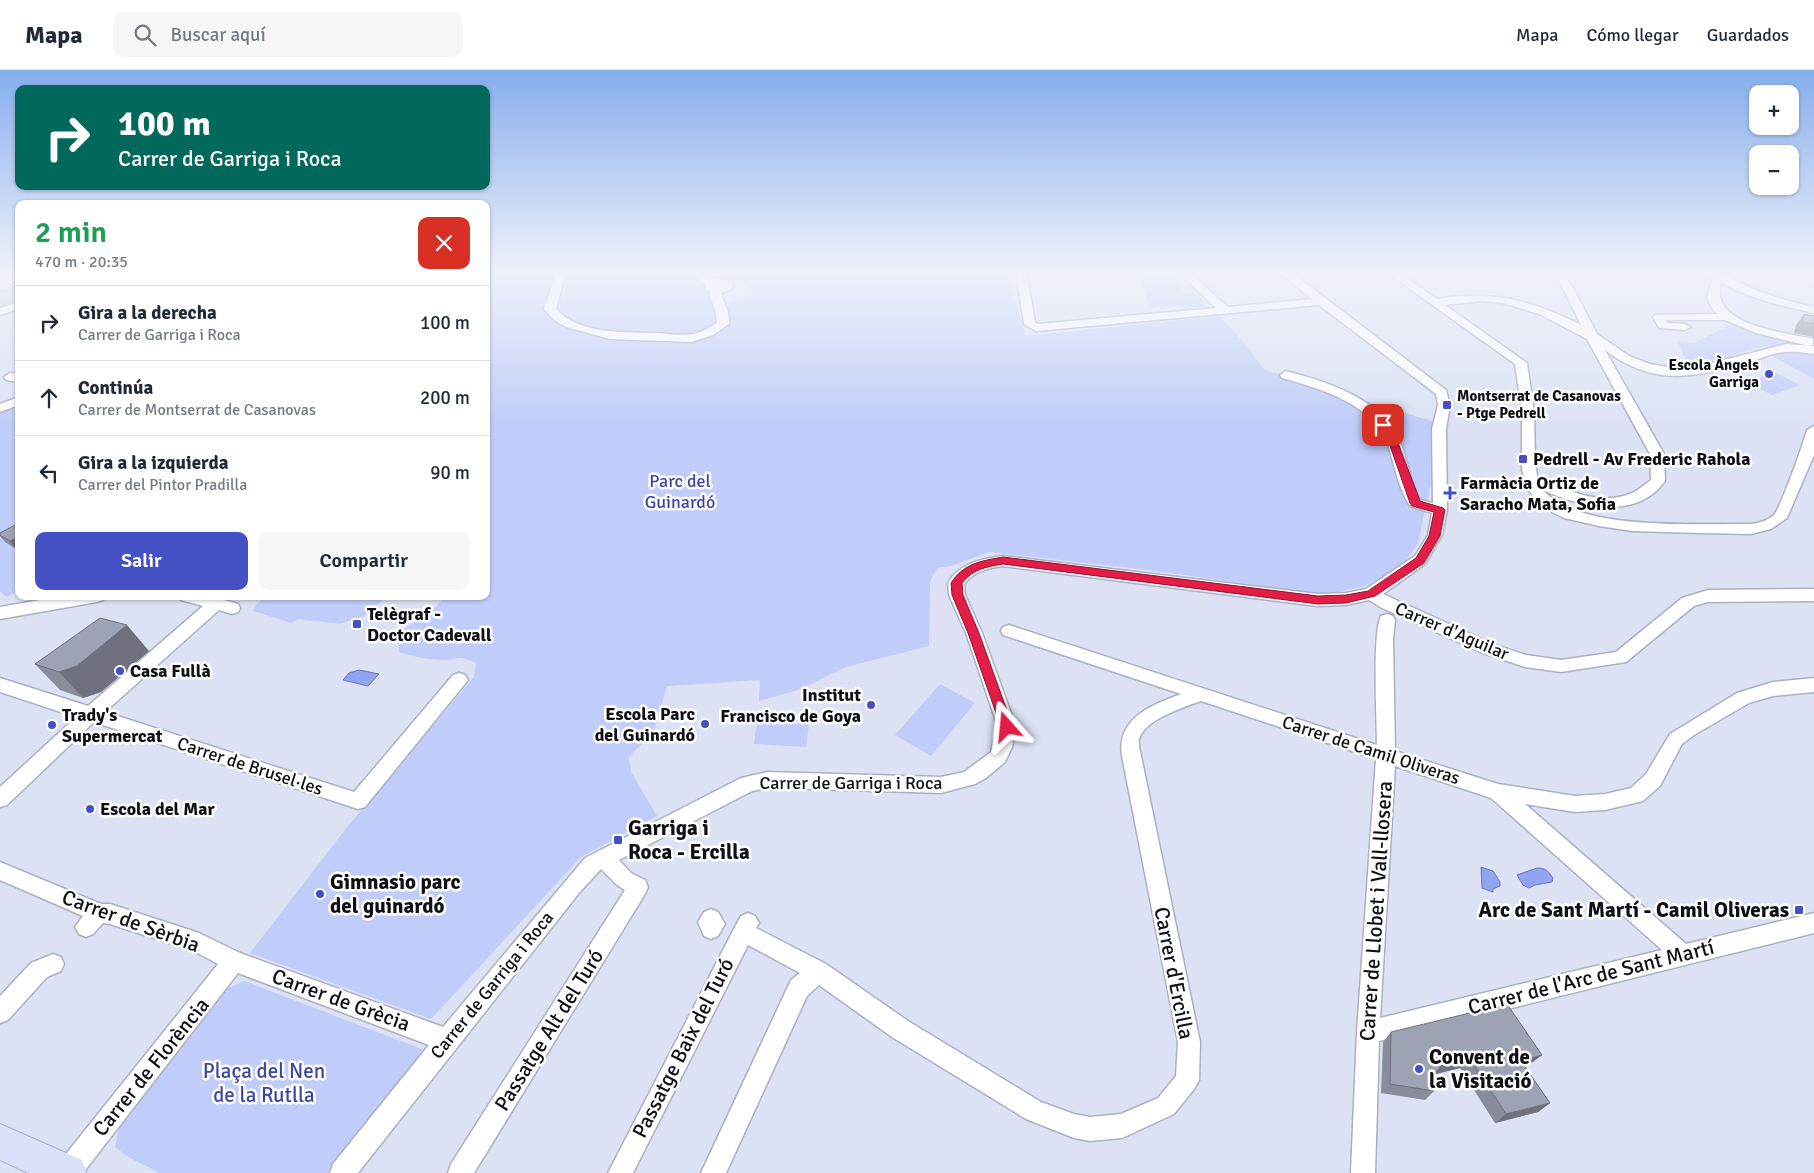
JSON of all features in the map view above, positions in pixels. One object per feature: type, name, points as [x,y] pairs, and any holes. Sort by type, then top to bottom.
[{"type":"street","points":[[567,323],[610,335],[691,338],[709,333],[723,323]]},
{"type":"street","points":[[1030,323],[1034,328],[1082,323]]},
{"type":"street","points":[[1352,323],[1442,393],[1444,405],[1439,429],[1440,510],[1434,536],[1420,560],[1371,594]]},
{"type":"street","points":[[1465,323],[1521,363],[1528,412],[1528,446],[1534,488],[1541,498],[1555,509],[1579,518],[1627,526],[1751,529],[1766,526],[1780,518],[1813,437]]},
{"type":"street","points":[[1565,323],[1592,337],[1627,360],[1659,370],[1690,373],[1786,348],[1814,350]]},
{"type":"street","points":[[1532,479],[1562,495],[1607,504],[1637,497],[1658,481],[1657,454],[1585,323]]},
{"type":"street","points":[[1662,323],[1663,326],[1684,326]]},
{"type":"street","points":[[1737,323],[1764,332],[1814,343]]},
{"type":"street","points":[[1286,375],[1338,393],[1372,413],[1383,425],[1392,440],[1415,503],[1440,510]]},
{"type":"street","points":[[0,408],[15,402]]},
{"type":"street","name":"Carrer de Garriga i Roca","points":[[342,1173],[447,1040],[473,1011],[585,871],[603,858],[748,784],[767,780],[941,785],[968,779],[998,757],[1003,747],[1007,727],[974,633],[957,595],[956,583],[964,573],[976,565],[1003,561],[1318,600],[1346,599],[1371,594]]},
{"type":"street","name":"Carrer d'Aguilar","points":[[1371,594],[1397,608],[1489,649],[1525,661],[1561,666],[1620,658],[1688,602],[1708,596],[1814,595]]},
{"type":"street","points":[[0,613],[74,600]]},
{"type":"street","points":[[0,799],[90,715],[224,606],[202,600]]},
{"type":"street","name":"Carrer de Llobet i Vall-llosera","points":[[1363,1173],[1368,1032],[1386,755],[1385,640],[1387,620]]},
{"type":"street","name":"Carrer de Camil Oliveras","points":[[1008,631],[1498,792],[1683,955]]},
{"type":"street","name":"Carrer de Brusel·les","points":[[0,685],[358,801],[458,680]]},
{"type":"street","points":[[1498,792],[1575,804],[1605,802],[1636,795],[1654,780],[1676,739],[1688,730],[1743,698],[1773,689],[1814,685]]},
{"type":"street","name":"Carrer d'Ercilla","points":[[745,928],[818,971],[900,1029],[1034,1112],[1074,1126],[1104,1129],[1122,1126],[1166,1106],[1187,1080],[1189,1042],[1136,780],[1130,739],[1140,722],[1159,711],[1201,694]]},
{"type":"street","name":"Passatge Alt del Turó","points":[[460,1173],[638,887],[624,879],[603,858]]},
{"type":"street","name":"Carrer de Sèrbia","points":[[0,871],[99,913],[110,914],[199,944],[234,961]]},
{"type":"street","name":"Carrer de l'Arc de Sant Martí","points":[[1368,1032],[1814,923]]},
{"type":"street","name":"Passatge Baix del Turó","points":[[620,1173],[745,928]]},
{"type":"street","name":"Carrer de Grècia","points":[[234,961],[447,1040]]},
{"type":"street","name":"Carrer de Florència","points":[[68,1173],[234,961]]},
{"type":"street","points":[[0,1012],[39,970],[53,964]]},
{"type":"street","points":[[713,1173],[799,988],[818,971]]},
{"type":"street","points":[[0,1142],[68,1173]]},
{"type":"green space","name":"Parc del Guinardó","points":[[490,323],[1022,323],[1026,336],[1147,323],[1226,323],[1265,370],[1432,421],[1432,479],[1418,543],[1401,568],[1365,586],[1324,595],[1148,570],[990,552],[951,566],[937,568],[930,582],[929,646],[846,667],[798,690],[759,701],[760,680],[667,686],[654,731],[629,757],[631,772],[657,816],[581,857],[431,1019],[250,953],[348,826],[474,677],[476,663],[465,659],[431,659],[399,652],[397,633],[416,621],[419,622],[441,600],[490,600]]},
{"type":"green space","points":[[1732,324],[1814,347],[1783,345],[1764,347],[1693,368],[1682,369],[1686,360],[1678,342],[1694,343]]},
{"type":"green space","points":[[1790,353],[1814,354],[1814,379],[1772,356]]},
{"type":"green space","points":[[1776,373],[1800,385],[1772,395],[1747,382]]},
{"type":"green space","points":[[15,405],[15,592],[6,597],[0,591],[0,411]]},
{"type":"green space","points":[[262,600],[382,600],[364,616],[339,624],[298,619],[292,623],[253,611],[255,606]]},
{"type":"green space","points":[[940,684],[975,703],[931,756],[895,735]]},
{"type":"green space","points":[[757,722],[809,724],[806,747],[754,744]]},
{"type":"green space","name":"Plaça del Nen de la Rutlla","points":[[244,981],[424,1050],[328,1173],[160,1173],[128,1157],[115,1147],[119,1128],[222,991]]},
{"type":"water","points":[[359,670],[379,674],[368,686],[343,680],[349,673]]},
{"type":"water","points":[[1481,867],[1493,871],[1500,882],[1500,886],[1493,889],[1493,892],[1482,888]]},
{"type":"water","points":[[1537,868],[1545,869],[1553,878],[1552,882],[1529,888],[1523,885],[1517,875]]},
{"type":"building","points":[[15,525],[15,539],[10,541],[0,535],[0,533]]},
{"type":"building","points":[[100,618],[127,625],[77,666],[59,672],[35,664]]},
{"type":"building","name":"Convent de la Visitació","points":[[1507,1004],[1542,1055],[1521,1061],[1550,1103],[1506,1114],[1470,1058],[1442,1065],[1435,1073],[1434,1091],[1390,1084],[1391,1032]]},
{"type":"place","name":"Escola Àngels Garriga","points":[[1769,374]]},
{"type":"place","name":"Montserrat de Casanovas - Ptge Pedrell","points":[[1447,405]]},
{"type":"place","name":"Pedrell - Av Frederic Rahola","points":[[1523,459]]},
{"type":"place","name":"Farmàcia Ortiz de Saracho Mata, Sofia","points":[[1450,493]]},
{"type":"place","name":"Telègraf - Doctor Cadevall","points":[[357,624]]},
{"type":"place","name":"Casa Fullà","points":[[120,671]]},
{"type":"place","name":"Institut Francisco de Goya","points":[[871,705]]},
{"type":"place","name":"Escola Parc del Guinardó","points":[[705,724]]},
{"type":"place","name":"Trady's Supermercat","points":[[52,725]]},
{"type":"place","name":"Escola del Mar","points":[[90,809]]},
{"type":"place","name":"Garriga i Roca - Ercilla","points":[[618,840]]},
{"type":"place","name":"Gimnasio parc del guinardó","points":[[320,894]]},
{"type":"place","name":"Arc de Sant Martí - Camil Oliveras","points":[[1799,910]]},
{"type":"place","name":"Convent de la Visitació","points":[[1419,1069]]},
{"type":"route","points":[[1007,727],[976,646],[974,633],[957,595],[956,583],[964,573],[976,565],[1003,561],[1318,600],[1346,599],[1371,594],[1420,560],[1434,536],[1440,510],[1415,503],[1392,440],[1383,425]]}]
